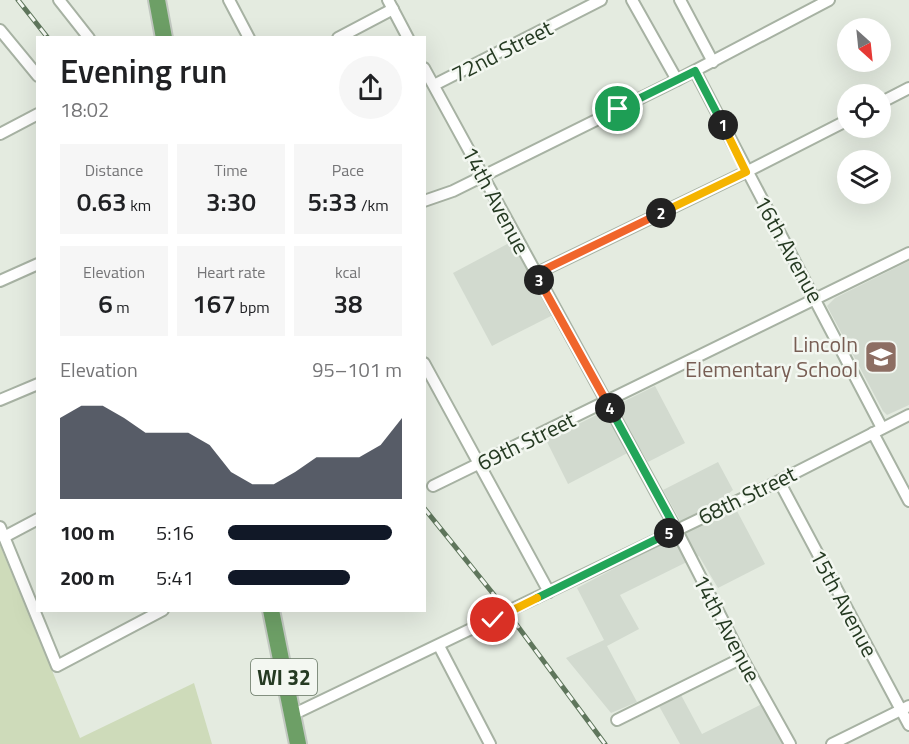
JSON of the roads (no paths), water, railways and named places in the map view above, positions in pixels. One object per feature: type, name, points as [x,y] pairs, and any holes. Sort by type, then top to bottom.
[{"type":"main road","points":[[157,0],[164,36]]},
{"type":"main road","name":"WI 32","points":[[271,612],[298,744]]},
{"type":"street","points":[[59,0],[87,36]]},
{"type":"street","points":[[229,0],[248,36]]},
{"type":"street","name":"72nd Street","points":[[434,85],[601,0]]},
{"type":"street","points":[[632,0],[677,80]]},
{"type":"street","points":[[680,0],[713,62]]},
{"type":"street","points":[[426,200],[483,176],[677,80],[829,0]]},
{"type":"street","points":[[341,36],[390,5],[407,36]]},
{"type":"street","points":[[0,30],[36,74]]},
{"type":"street","name":"14th Avenue","points":[[426,71],[676,529],[742,658],[790,744]]},
{"type":"street","name":"16th Avenue","points":[[695,71],[746,172],[816,298],[909,501]]},
{"type":"street","points":[[891,97],[909,88]]},
{"type":"street","points":[[0,134],[36,115]]},
{"type":"street","points":[[535,274],[837,126]]},
{"type":"street","name":"69th Street","points":[[433,486],[909,253]]},
{"type":"street","points":[[0,281],[36,265]]},
{"type":"street","points":[[426,367],[549,592]]},
{"type":"street","points":[[0,400],[36,385]]},
{"type":"street","name":"68th Street","points":[[292,715],[439,646],[909,415]]},
{"type":"street","name":"15th Avenue","points":[[778,481],[905,708],[909,725]]},
{"type":"street","points":[[36,520],[2,532],[57,666],[159,612]]},
{"type":"street","points":[[439,646],[490,744]]},
{"type":"street","points":[[617,720],[742,658]]},
{"type":"street","points":[[832,744],[905,708]]},
{"type":"railway","points":[[18,0],[46,36]]},
{"type":"railway","points":[[426,510],[499,601],[605,744]]},
{"type":"place","name":"Lincoln Elementary School","points":[[881,357]]}]
